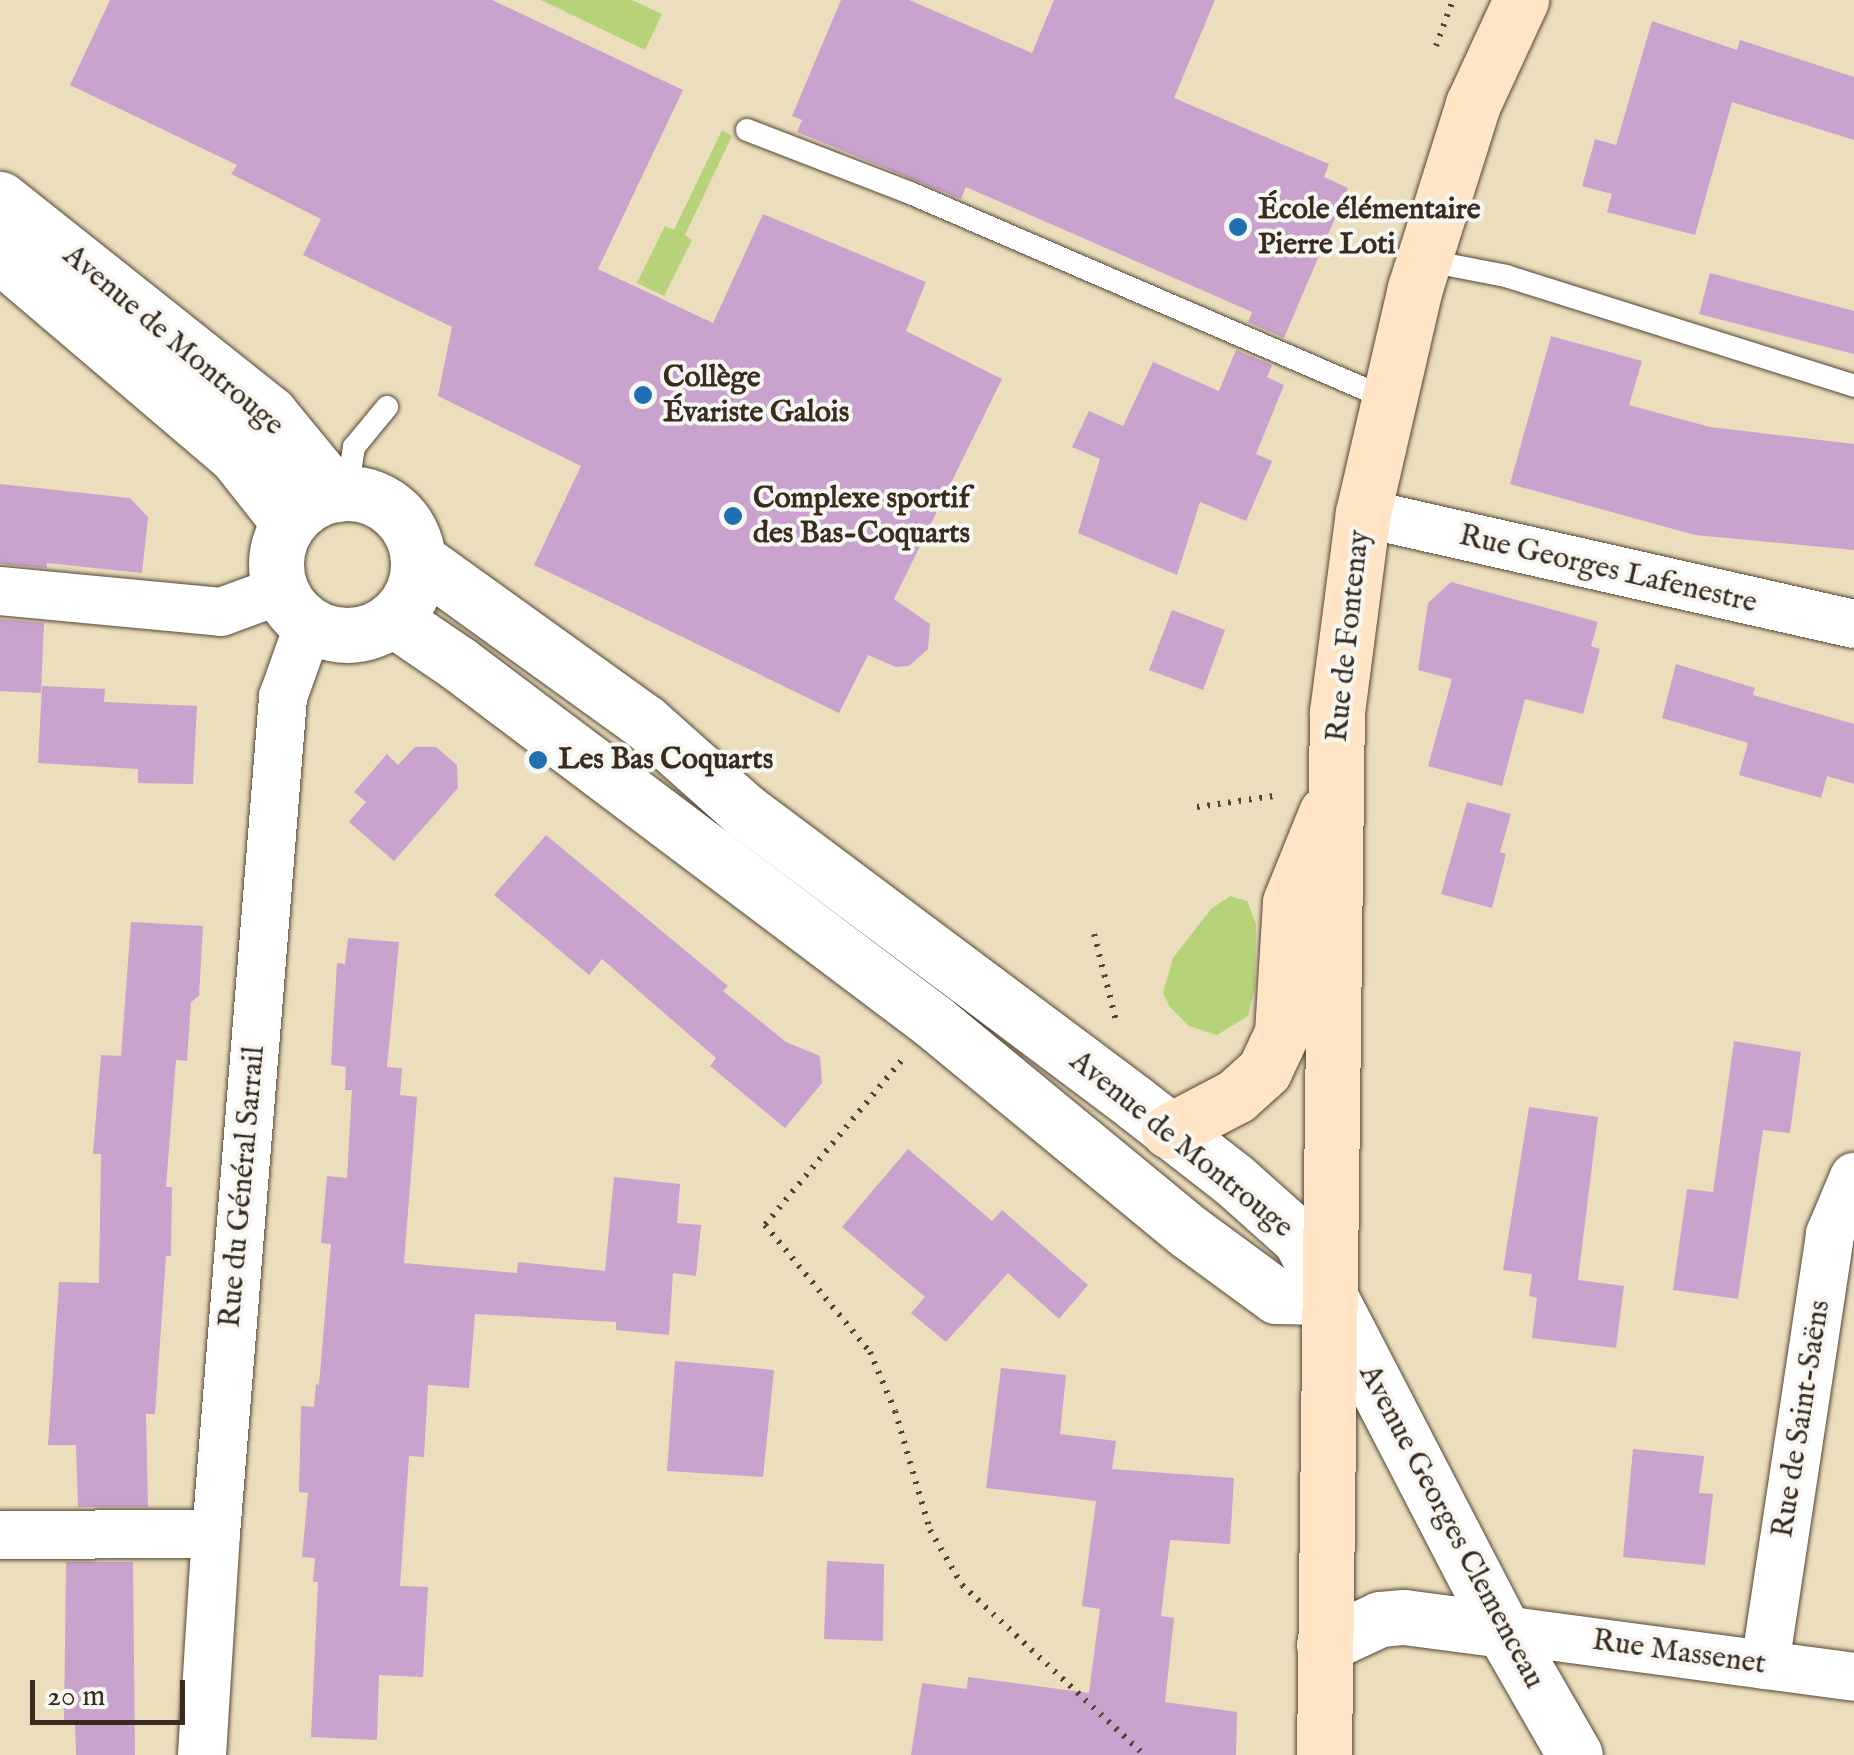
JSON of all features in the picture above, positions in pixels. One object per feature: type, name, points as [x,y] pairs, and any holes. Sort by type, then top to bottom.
[{"type":"main road","name":"Rue de Fontenay","points":[[1324,1755],[1337,712],[1363,513],[1423,260],[1473,104],[1521,0]]},
{"type":"main road","points":[[1170,1130],[1236,1096],[1264,1071],[1282,1033],[1290,902],[1334,792]]},
{"type":"street","name":"Avenue de Montrouge","points":[[0,199],[270,414],[341,493]]},
{"type":"street","name":"Avenue de Montrouge","points":[[0,255],[236,456],[288,524]]},
{"type":"street","points":[[341,493],[368,495],[403,520],[418,560],[416,581],[393,618],[352,635],[329,633],[295,607],[278,544],[301,509],[341,493]]},
{"type":"street","name":"Rue Georges Lafenestre","points":[[1363,513],[1854,624]]},
{"type":"street","name":"Avenue de Montrouge","points":[[393,618],[933,1021],[1189,1232],[1276,1296],[1328,1297],[1300,1240],[1170,1130],[745,811],[645,722],[418,560]]},
{"type":"street","points":[[0,591],[221,612],[295,607]]},
{"type":"street","name":"Rue du Général Sarrail","points":[[202,1755],[283,698],[295,607]]},
{"type":"street","name":"Rue de Saint-Saëns","points":[[1765,1665],[1830,1234],[1854,1178]]},
{"type":"street","name":"Avenue Georges Clemenceau","points":[[1328,1297],[1503,1630],[1575,1755]]},
{"type":"street","points":[[0,1536],[216,1534]]},
{"type":"street","points":[[1324,1646],[1380,1619],[1404,1617],[1503,1630]]},
{"type":"street","name":"Rue Massenet","points":[[1503,1630],[1854,1677]]},
{"type":"lane","points":[[748,130],[908,192],[1388,399]]},
{"type":"lane","points":[[1423,260],[1506,276],[1854,386]]},
{"type":"lane","points":[[341,493],[354,446],[388,407]]},
{"type":"path","points":[[1196,808],[1276,796]]},
{"type":"path","points":[[1094,934],[1118,1026]]},
{"type":"path","points":[[933,1021],[765,1226],[870,1352],[895,1411],[930,1530],[962,1585],[1144,1755]]},
{"type":"green space","points":[[541,0],[632,0],[662,14],[645,50]]},
{"type":"green space","points":[[722,130],[732,136],[685,235],[692,240],[664,296],[637,283],[665,226],[674,230]]},
{"type":"green space","points":[[1230,896],[1247,901],[1256,924],[1255,988],[1248,1016],[1217,1035],[1189,1026],[1170,1007],[1163,993],[1173,958],[1211,909]]},
{"type":"building","points":[[110,0],[492,0],[683,90],[598,269],[713,323],[763,214],[926,282],[906,331],[1002,379],[894,599],[930,624],[928,649],[909,666],[896,667],[868,655],[839,713],[534,565],[581,466],[438,396],[452,327],[303,255],[321,219],[231,174],[237,165],[70,85]]},
{"type":"building","points":[[841,0],[909,0],[1032,53],[1054,0],[1215,0],[1174,98],[1329,164],[1324,177],[1348,188],[1284,338],[1248,322],[1252,312],[966,187],[961,199],[797,132],[802,120],[792,116]]},
{"type":"building","points":[[1652,21],[1737,50],[1740,40],[1854,77],[1854,140],[1732,102],[1695,235],[1607,212],[1612,194],[1582,186],[1595,139],[1616,145]]},
{"type":"building","points":[[1710,273],[1854,311],[1854,354],[1699,314]]},
{"type":"building","points":[[1551,336],[1642,361],[1629,405],[1710,427],[1854,444],[1854,550],[1695,535],[1510,484]]},
{"type":"building","points":[[1236,350],[1272,365],[1267,377],[1284,385],[1256,454],[1272,461],[1246,521],[1200,502],[1177,575],[1078,533],[1100,459],[1072,447],[1089,411],[1123,426],[1153,362],[1219,391]]},
{"type":"building","points":[[0,484],[130,498],[148,517],[142,573],[47,563],[47,568],[0,564]]},
{"type":"building","points":[[1451,582],[1598,622],[1591,646],[1600,649],[1583,714],[1525,699],[1502,786],[1428,766],[1452,679],[1418,670],[1428,603]]},
{"type":"building","points":[[1172,610],[1225,630],[1203,690],[1149,670]]},
{"type":"building","points":[[0,619],[44,623],[41,693],[0,691]]},
{"type":"building","points":[[1676,664],[1755,688],[1753,695],[1854,724],[1854,784],[1827,776],[1821,798],[1739,775],[1748,743],[1662,718]]},
{"type":"building","points":[[42,686],[105,689],[104,702],[197,706],[193,784],[138,783],[138,769],[38,763]]},
{"type":"building","points":[[415,747],[436,747],[457,765],[458,788],[394,861],[349,822],[366,802],[354,792],[387,754],[398,765]]},
{"type":"building","points":[[1467,802],[1511,814],[1500,852],[1506,854],[1492,908],[1441,894]]},
{"type":"building","points":[[546,835],[728,986],[723,991],[786,1042],[820,1056],[822,1083],[785,1128],[710,1066],[716,1058],[602,959],[589,975],[494,895]]},
{"type":"building","points":[[131,922],[203,926],[199,996],[191,1002],[187,1061],[176,1060],[166,1187],[172,1187],[171,1256],[166,1256],[155,1414],[146,1414],[148,1507],[78,1507],[76,1445],[48,1445],[59,1282],[99,1283],[101,1154],[93,1154],[101,1055],[121,1056]]},
{"type":"building","points":[[348,938],[399,942],[387,1067],[402,1068],[400,1095],[417,1097],[404,1263],[517,1273],[518,1262],[605,1271],[614,1177],[680,1184],[677,1223],[701,1225],[696,1276],[673,1273],[669,1335],[616,1330],[616,1322],[475,1314],[469,1388],[428,1385],[424,1457],[409,1456],[400,1586],[428,1587],[423,1677],[379,1675],[377,1740],[311,1737],[318,1582],[313,1582],[315,1558],[302,1557],[308,1493],[299,1492],[301,1406],[314,1407],[316,1384],[319,1385],[331,1244],[321,1243],[327,1176],[347,1178],[352,1090],[345,1090],[346,1067],[331,1065],[337,963],[345,964]]},
{"type":"building","points":[[1734,1041],[1801,1052],[1790,1133],[1763,1130],[1738,1299],[1673,1290],[1687,1189],[1713,1192]]},
{"type":"building","points":[[1529,1107],[1598,1117],[1578,1280],[1624,1286],[1616,1348],[1532,1338],[1537,1298],[1529,1296],[1532,1274],[1503,1270]]},
{"type":"building","points":[[908,1149],[992,1221],[1002,1210],[1088,1285],[1059,1319],[1008,1273],[946,1342],[911,1313],[925,1297],[842,1227]]},
{"type":"building","points":[[675,1361],[774,1370],[763,1477],[667,1471]]},
{"type":"building","points":[[1001,1368],[1066,1375],[1060,1434],[1116,1441],[1112,1469],[1234,1478],[1230,1544],[1170,1540],[1161,1616],[1174,1618],[1165,1702],[1237,1712],[1236,1755],[911,1755],[922,1683],[967,1689],[968,1677],[1089,1693],[1100,1609],[1082,1606],[1096,1501],[986,1488]]},
{"type":"building","points":[[1633,1449],[1704,1456],[1699,1493],[1713,1494],[1705,1565],[1623,1557]]},
{"type":"building","points":[[827,1561],[884,1564],[883,1641],[824,1639]]},
{"type":"building","points":[[66,1562],[133,1562],[135,1755],[76,1755],[75,1722],[64,1723]]},
{"type":"place","name":"École élémentaire Pierre Loti","points":[[1238,227]]},
{"type":"place","name":"Collège Évariste Galois","points":[[643,395]]},
{"type":"place","name":"Complexe sportif des Bas-Coquarts","points":[[733,516]]},
{"type":"place","name":"Les Bas Coquarts","points":[[538,760]]}]
